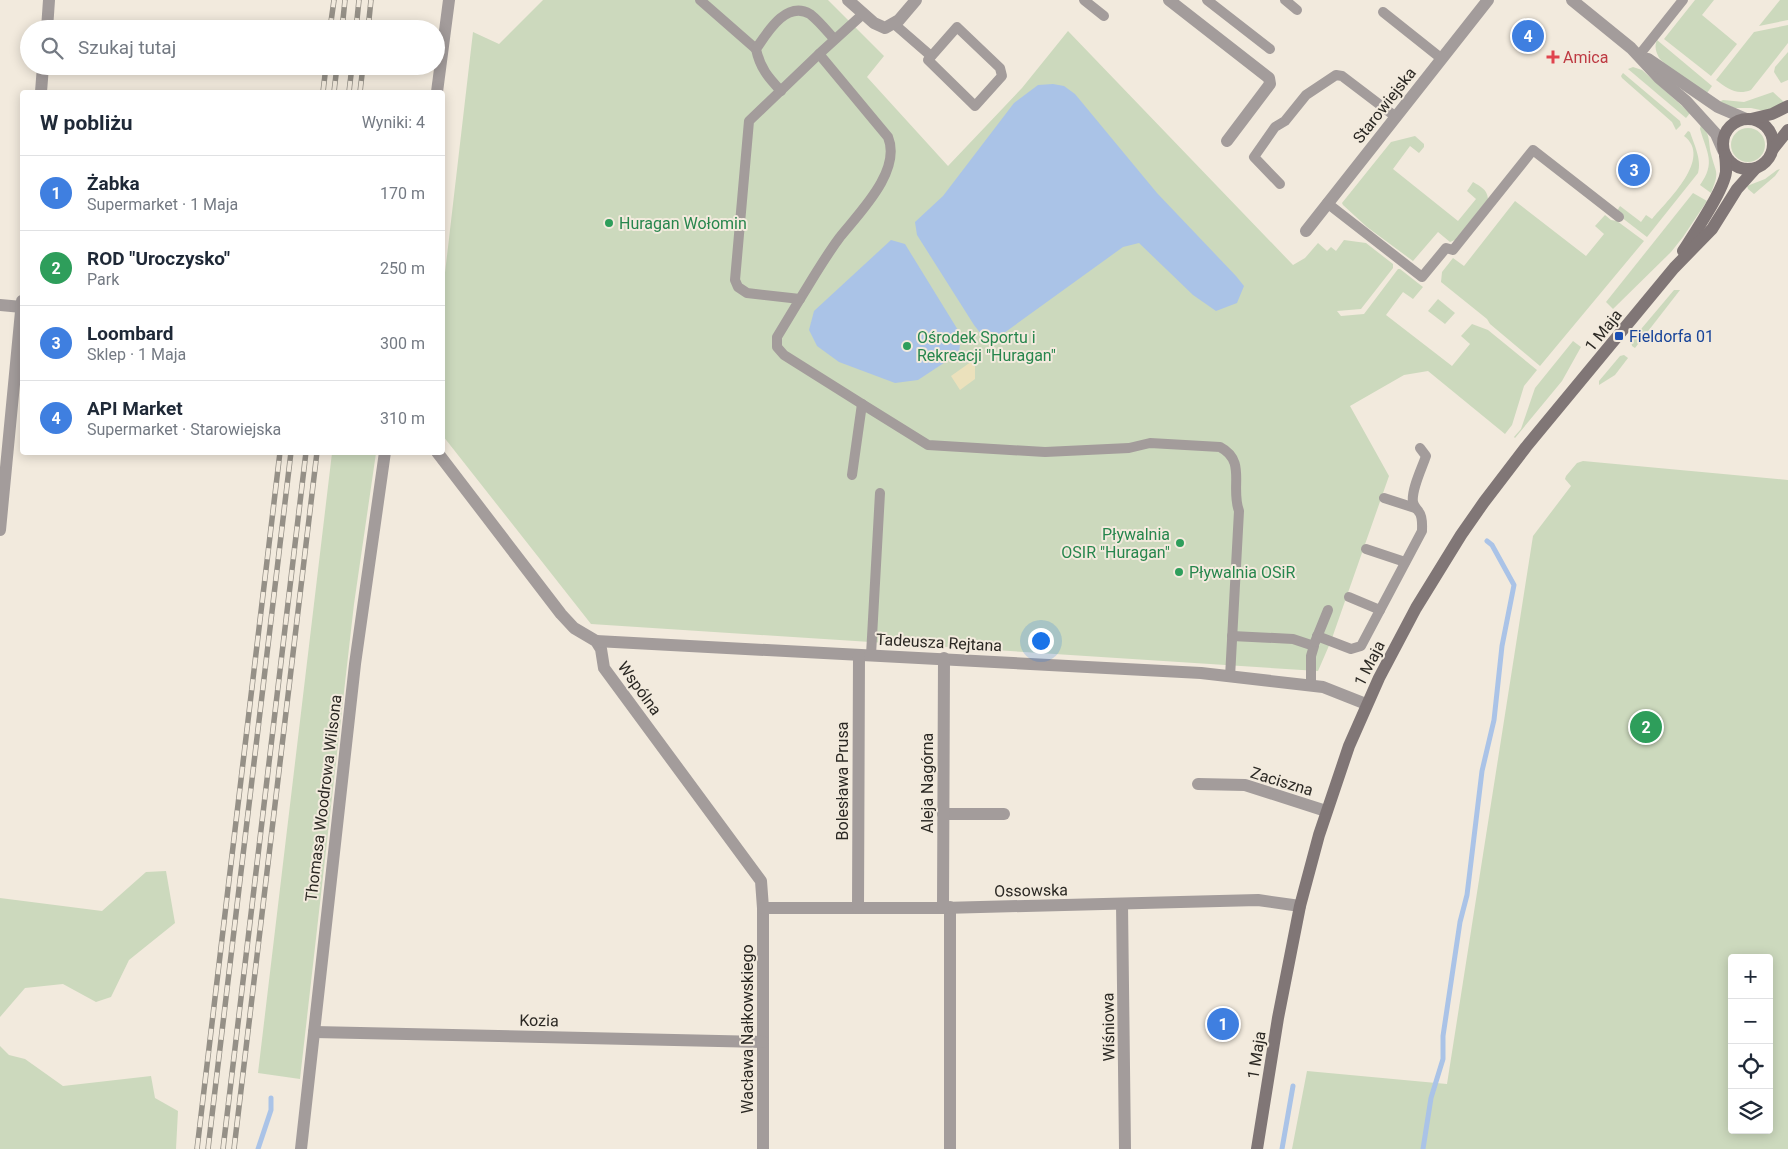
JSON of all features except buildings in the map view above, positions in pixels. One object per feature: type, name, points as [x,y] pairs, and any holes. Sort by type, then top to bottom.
[{"type":"main road","points":[[1788,106],[1772,114],[1731,125],[1726,132],[1723,142],[1724,153],[1729,161],[1738,168],[1755,169],[1766,162],[1773,149],[1788,130]]},
{"type":"main road","points":[[1749,119],[1762,123],[1770,132],[1774,145],[1773,149]]},
{"type":"main road","name":"1 Maja","points":[[1674,268],[1703,220],[1724,180],[1726,172],[1724,153]]},
{"type":"main road","name":"1 Maja","points":[[1257,1149],[1278,1018],[1300,906],[1326,811],[1366,704],[1416,608],[1479,509],[1526,448],[1674,268],[1712,229],[1737,189],[1755,169]]},
{"type":"street","points":[[48,20],[49,0]]},
{"type":"street","points":[[445,31],[449,0]]},
{"type":"street","points":[[848,0],[874,23],[889,25],[900,20],[916,0]]},
{"type":"street","points":[[1169,0],[1269,78],[1270,84],[1227,141]]},
{"type":"street","name":"Starowiejska","points":[[1306,230],[1488,0]]},
{"type":"street","points":[[1572,0],[1635,51],[1718,107],[1749,119]]},
{"type":"street","points":[[1635,51],[1659,78],[1702,118],[1716,134],[1724,153]]},
{"type":"street","points":[[41,90],[42,75]]},
{"type":"street","points":[[437,90],[439,75]]},
{"type":"street","points":[[0,305],[20,307]]},
{"type":"street","points":[[0,530],[2,489],[20,325]]},
{"type":"street","name":"Thomasa Woodrowa Wilsona","points":[[301,1149],[316,1003],[356,664],[385,455]]},
{"type":"street","points":[[439,455],[561,614],[574,628],[596,640]]},
{"type":"street","name":"Tadeusza Rejtana","points":[[596,640],[1201,673],[1311,685],[1334,690],[1366,704]]},
{"type":"street","name":"Wspólna","points":[[596,640],[601,649],[604,668],[761,882],[763,908]]},
{"type":"street","name":"Bolesława Prusa","points":[[858,908],[865,655]]},
{"type":"street","name":"Aleja Nagórna","points":[[944,658],[943,814],[950,1149]]},
{"type":"street","name":"Zaciszna","points":[[1198,784],[1245,785],[1326,811]]},
{"type":"street","points":[[943,814],[1004,814]]},
{"type":"street","name":"Ossowska","points":[[763,908],[946,907],[1258,900],[1300,906]]},
{"type":"street","name":"Wiśniowa","points":[[1122,904],[1125,1149]]},
{"type":"street","name":"Wacława Nałkowskiego","points":[[763,908],[763,1149]]},
{"type":"street","name":"Kozia","points":[[314,1032],[763,1042]]},
{"type":"lane","points":[[700,0],[756,49],[758,61],[766,74],[781,90]]},
{"type":"lane","points":[[1084,0],[1104,16]]},
{"type":"lane","points":[[1207,0],[1270,49]]},
{"type":"lane","points":[[1284,0],[1297,10]]},
{"type":"lane","points":[[1635,51],[1683,0]]},
{"type":"lane","points":[[756,49],[776,20],[788,10],[799,8],[809,13],[834,40]]},
{"type":"lane","points":[[1383,12],[1442,59]]},
{"type":"lane","points":[[800,299],[747,293],[738,287],[735,280],[749,122],[863,14]]},
{"type":"lane","points":[[889,25],[931,56]]},
{"type":"lane","points":[[957,27],[1000,68],[1002,76],[975,106],[928,60],[931,56],[957,27]]},
{"type":"lane","points":[[819,54],[888,137],[891,144],[891,155],[882,181],[875,194],[840,238],[800,299],[777,337],[777,347],[784,355],[928,445],[1045,452],[1129,448],[1150,443],[1220,446],[1226,450],[1235,461],[1235,501],[1239,511],[1230,677]]},
{"type":"lane","points":[[1280,184],[1254,157],[1255,154],[1275,128],[1285,121],[1306,95],[1320,88],[1330,78],[1336,75],[1342,76],[1396,117]]},
{"type":"lane","points":[[1327,203],[1422,277],[1446,248],[1453,250],[1533,150],[1619,217]]},
{"type":"lane","points":[[852,475],[862,404]]},
{"type":"lane","points":[[1232,636],[1316,641],[1351,649],[1361,646],[1422,531],[1420,513],[1415,508],[1412,500],[1426,456],[1420,448]]},
{"type":"lane","points":[[865,655],[880,493]]},
{"type":"lane","points":[[1384,498],[1415,508]]},
{"type":"lane","points":[[1366,549],[1405,562]]},
{"type":"lane","points":[[1349,597],[1380,610]]},
{"type":"lane","points":[[1311,685],[1311,656],[1328,610]]},
{"type":"green space","name":"Ośrodek Sportu i Rekreacji \"Huragan\"","points":[[543,0],[828,0],[884,56],[867,77],[948,166],[1022,88],[1068,31],[1293,265],[1305,258],[1318,243],[1327,251],[1331,247],[1336,251],[1344,240],[1366,243],[1393,264],[1393,268],[1361,309],[1337,311],[1341,316],[1364,314],[1398,269],[1400,269],[1423,287],[1413,299],[1403,292],[1386,315],[1452,366],[1470,344],[1461,336],[1472,324],[1488,330],[1537,370],[1524,386],[1512,425],[1505,434],[1428,371],[1404,375],[1350,406],[1389,476],[1331,641],[1318,671],[591,624],[445,439],[445,273],[473,32],[499,44]]},
{"type":"green space","points":[[1695,0],[1714,0],[1702,15],[1737,44],[1711,76],[1664,39]]},
{"type":"green space","points":[[1780,0],[1788,0],[1788,20],[1759,26]]},
{"type":"green space","points":[[1788,25],[1788,43],[1751,90],[1736,92],[1716,80],[1754,32]]},
{"type":"green space","points":[[1657,40],[1712,86],[1707,93],[1660,59],[1656,49]]},
{"type":"green space","points":[[1788,52],[1788,80],[1781,83],[1774,72],[1775,67]]},
{"type":"green space","points":[[1633,67],[1642,70],[1690,113],[1686,118],[1628,69]]},
{"type":"green space","points":[[1623,73],[1680,121],[1681,125],[1676,130],[1672,122],[1622,78]]},
{"type":"green space","points":[[1773,92],[1785,103],[1765,111],[1751,108],[1735,108],[1719,102],[1723,100],[1744,102]]},
{"type":"green space","points":[[1701,124],[1708,135],[1716,173],[1716,180],[1711,193],[1700,185],[1709,164],[1700,129]]},
{"type":"green space","points":[[1748,128],[1760,133],[1765,145],[1760,157],[1748,162],[1736,157],[1731,145],[1736,133]]},
{"type":"green space","points":[[1688,131],[1690,132],[1698,157],[1698,173],[1647,237],[1621,217],[1617,211],[1620,206],[1641,222],[1646,215],[1652,219],[1677,190],[1691,167],[1692,145],[1684,136]]},
{"type":"green space","points":[[1415,136],[1424,144],[1424,147],[1419,153],[1410,146],[1393,169],[1458,221],[1476,199],[1467,191],[1473,182],[1485,191],[1488,199],[1455,240],[1450,242],[1438,232],[1413,261],[1367,227],[1342,203],[1391,142]]},
{"type":"green space","points":[[1780,169],[1775,176],[1754,194],[1748,189],[1747,186],[1765,179]]},
{"type":"green space","points":[[1693,193],[1707,201],[1683,237],[1671,252],[1613,309],[1606,302]]},
{"type":"green space","points":[[1515,201],[1586,256],[1604,234],[1595,226],[1605,215],[1611,220],[1617,221],[1644,241],[1540,366],[1490,324],[1487,319],[1441,282],[1442,272],[1453,258],[1464,266]]},
{"type":"green space","points":[[1674,290],[1680,290],[1635,348],[1632,346],[1631,341]]},
{"type":"green space","points":[[1438,299],[1455,313],[1445,324],[1428,311]]},
{"type":"green space","points":[[1573,341],[1581,347],[1562,381],[1515,438],[1521,429],[1535,388]]},
{"type":"green space","points":[[1624,355],[1628,358],[1615,375],[1599,385],[1599,381],[1620,356]]},
{"type":"green space","points":[[332,455],[376,455],[354,604],[300,1079],[258,1073]]},
{"type":"green space","points":[[1583,461],[1788,480],[1788,1149],[1292,1149],[1307,1071],[1447,1084],[1533,536],[1571,486],[1565,479],[1577,463]]},
{"type":"green space","points":[[166,871],[175,923],[129,960],[111,997],[96,1002],[63,984],[25,988],[0,1017],[0,898],[102,911],[146,872]]},
{"type":"green space","points":[[0,1046],[9,1055],[25,1059],[63,1086],[151,1076],[155,1098],[178,1111],[176,1149],[0,1149]]},
{"type":"sand","points":[[975,359],[975,379],[960,390],[951,376]]},
{"type":"water","points":[[1053,84],[1064,86],[1075,94],[1157,193],[1236,276],[1244,286],[1237,303],[1216,311],[1193,295],[1139,243],[1123,247],[1004,333],[985,339],[974,325],[917,235],[915,222],[943,196],[1014,103],[1038,85]]},
{"type":"water","points":[[891,240],[905,244],[961,335],[959,353],[918,380],[895,383],[839,362],[817,346],[809,330],[814,311]]},
{"type":"waterway","points":[[1423,1149],[1431,1098],[1443,1059],[1443,1036],[1460,922],[1467,895],[1482,771],[1494,720],[1502,646],[1514,585],[1492,545],[1487,541]]},
{"type":"waterway","points":[[1282,1149],[1293,1086]]},
{"type":"waterway","points":[[258,1149],[271,1110],[271,1098]]},
{"type":"railway","points":[[331,20],[334,0]]},
{"type":"railway","points":[[343,20],[345,0]]},
{"type":"railway","points":[[357,20],[359,0]]},
{"type":"railway","points":[[369,20],[371,0]]},
{"type":"railway","points":[[323,90],[325,75]]},
{"type":"railway","points":[[334,90],[336,75]]},
{"type":"railway","points":[[349,90],[351,75]]},
{"type":"railway","points":[[360,90],[362,75]]},
{"type":"railway","points":[[197,1149],[280,455]]},
{"type":"railway","points":[[208,1149],[291,455]]},
{"type":"railway","points":[[223,1149],[306,455]]},
{"type":"railway","points":[[234,1149],[317,455]]},
{"type":"place","name":"API Market","points":[[1528,36]]},
{"type":"place","name":"Amica","points":[[1553,57]]},
{"type":"place","name":"Loombard","points":[[1634,170]]},
{"type":"place","name":"Huragan Wołomin","points":[[609,223]]},
{"type":"place","name":"Fieldorfa 01","points":[[1619,336]]},
{"type":"place","name":"Ośrodek Sportu i Rekreacji \"Huragan\"","points":[[907,346]]},
{"type":"place","name":"Pływalnia OSIR \"Huragan\"","points":[[1180,543]]},
{"type":"place","name":"Pływalnia OSiR","points":[[1179,572]]},
{"type":"place","name":"ROD \"Uroczysko\"","points":[[1646,727]]},
{"type":"place","name":"Żabka","points":[[1223,1024]]}]
